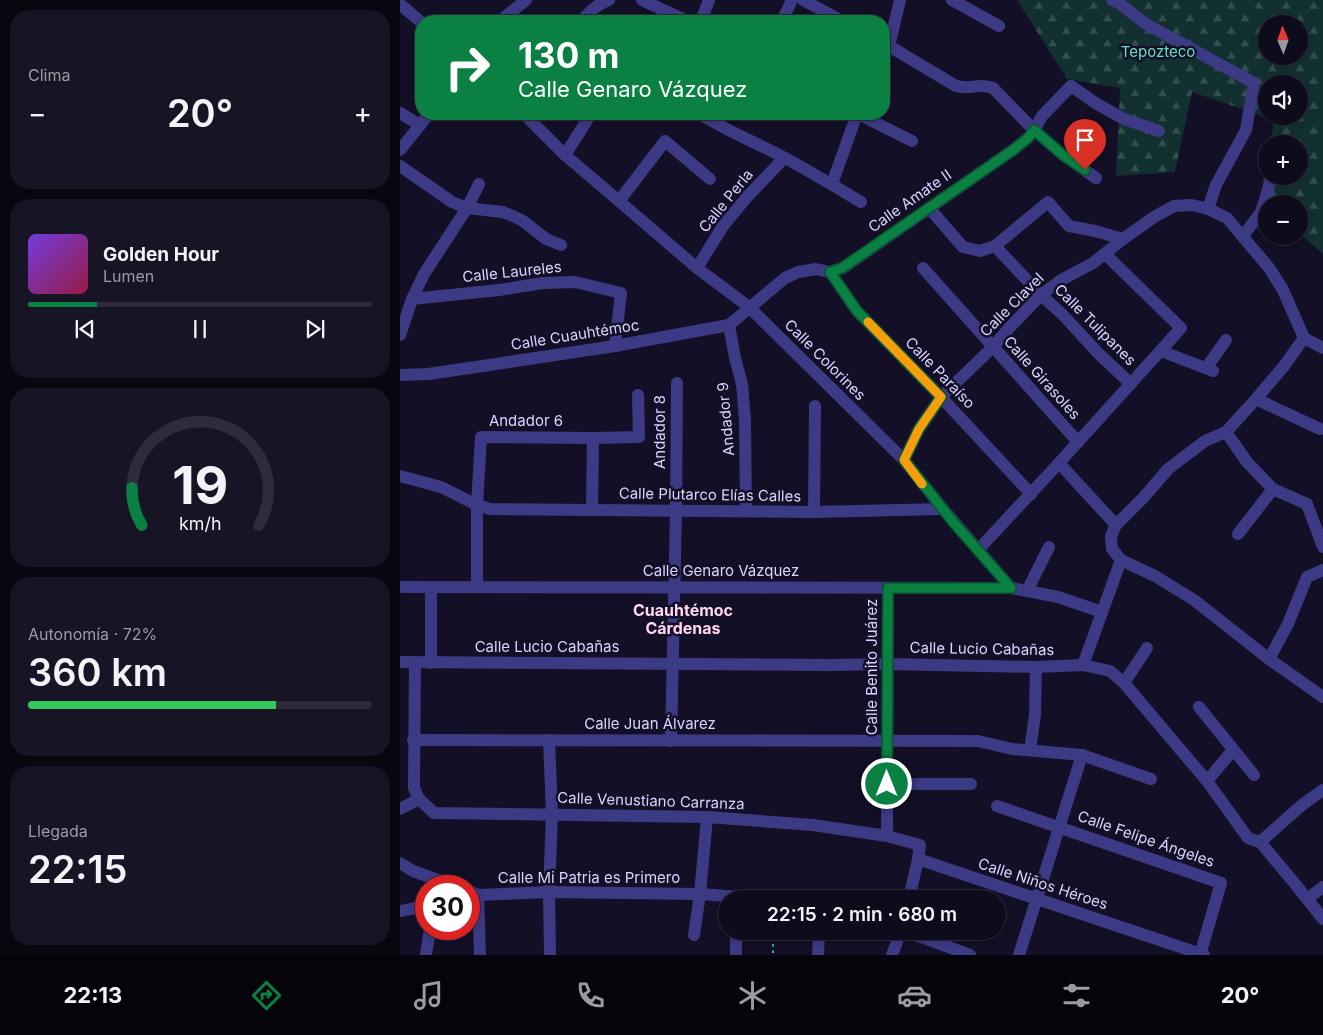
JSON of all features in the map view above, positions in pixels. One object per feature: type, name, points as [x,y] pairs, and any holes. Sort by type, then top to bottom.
[{"type":"street","points":[[507,15],[526,0]]},
{"type":"street","points":[[587,15],[601,2],[609,0]]},
{"type":"street","points":[[642,0],[674,15]]},
{"type":"street","points":[[703,15],[709,0]]},
{"type":"street","points":[[785,15],[792,0]]},
{"type":"street","points":[[803,0],[831,15]]},
{"type":"street","points":[[890,35],[900,0]]},
{"type":"street","points":[[952,0],[999,26]]},
{"type":"street","points":[[1112,0],[1146,24],[1254,83],[1246,130],[1216,184],[1208,209],[1227,218],[1243,236],[1270,269],[1283,290],[1304,338],[1323,348]]},
{"type":"street","points":[[400,4],[415,17]]},
{"type":"street","points":[[890,51],[956,86],[968,88],[986,85],[992,88],[1034,130],[1063,155],[1096,178]]},
{"type":"street","name":"Calle Amate II","points":[[749,307],[785,278],[798,272],[816,269],[830,272],[842,268],[1013,150],[1028,138],[1042,116],[1071,86],[1124,119],[1159,131]]},
{"type":"street","points":[[400,113],[420,125]]},
{"type":"street","points":[[400,150],[424,120]]},
{"type":"street","name":"Calle Colorines","points":[[530,120],[618,201],[697,268],[749,307],[904,460],[943,509],[1011,588]]},
{"type":"street","points":[[566,155],[587,120]]},
{"type":"street","points":[[720,120],[861,202]]},
{"type":"street","points":[[832,184],[855,120]]},
{"type":"street","points":[[869,120],[912,141]]},
{"type":"street","points":[[618,201],[665,141],[710,179]]},
{"type":"street","name":"Calle Perla","points":[[697,268],[723,226],[784,158]]},
{"type":"street","points":[[400,166],[452,202],[466,208],[503,212],[515,216],[546,240],[561,245]]},
{"type":"street","points":[[400,335],[412,299],[424,274],[479,184]]},
{"type":"street","points":[[1243,236],[1261,212],[1269,185]]},
{"type":"street","points":[[929,208],[963,247],[980,251],[995,246],[1048,202],[1069,226],[1123,239]]},
{"type":"street","name":"Calle Clavel","points":[[904,460],[919,429],[941,397],[993,347],[1041,296],[1061,280],[1093,263],[1154,217],[1174,206],[1192,205],[1208,209]]},
{"type":"street","name":"Calle Tulipanes","points":[[995,246],[1041,296],[1062,314],[1099,354],[1131,384]]},
{"type":"street","points":[[978,550],[1181,328],[1105,254]]},
{"type":"street","name":"Calle Girasoles","points":[[922,268],[1078,442]]},
{"type":"street","name":"Calle Paraíso","points":[[830,272],[857,311],[941,397],[1031,494]]},
{"type":"street","name":"Calle Laureles","points":[[412,299],[499,290],[543,283],[575,282],[621,293],[615,346]]},
{"type":"street","points":[[729,325],[749,307]]},
{"type":"street","name":"Calle Cuauhtémoc","points":[[400,375],[447,371],[615,346],[729,325]]},
{"type":"street","name":"Andador 9","points":[[729,325],[734,358],[742,384],[746,421],[746,511]]},
{"type":"street","points":[[1304,338],[1284,366],[1226,432],[1205,441],[1168,469],[1116,525],[1111,536],[1112,550],[1121,560],[1155,576],[1194,600],[1268,659],[1323,697]]},
{"type":"street","points":[[1161,351],[1209,369],[1226,340]]},
{"type":"street","name":"Andador 8","points":[[672,741],[677,383]]},
{"type":"street","name":"Andador 6","points":[[477,505],[481,437],[639,437],[638,395]]},
{"type":"street","points":[[1256,399],[1320,429]]},
{"type":"street","points":[[814,512],[815,406]]},
{"type":"street","points":[[1226,432],[1247,462],[1273,489],[1307,504],[1323,547]]},
{"type":"street","points":[[592,438],[592,509]]},
{"type":"street","points":[[1059,463],[1116,525]]},
{"type":"street","name":"Calle Plutarco Elías Calles","points":[[400,476],[441,487],[477,505],[490,509],[506,510],[592,509],[814,512],[943,509]]},
{"type":"street","points":[[1238,534],[1273,489]]},
{"type":"street","points":[[477,505],[477,586]]},
{"type":"street","points":[[1027,591],[1049,547]]},
{"type":"street","points":[[1083,665],[1121,560]]},
{"type":"street","points":[[1268,659],[1288,624],[1306,578],[1323,570]]},
{"type":"street","name":"Calle Genaro Vázquez","points":[[400,587],[1011,588]]},
{"type":"street","points":[[431,587],[431,663]]},
{"type":"street","name":"Calle Benito Juárez","points":[[887,836],[888,588]]},
{"type":"street","points":[[1011,588],[1058,596],[1102,612]]},
{"type":"street","points":[[1124,683],[1147,648]]},
{"type":"street","name":"Calle Lucio Cabañas","points":[[400,662],[888,664],[1036,667],[1083,665],[1110,671],[1124,683],[1207,781],[1248,838],[1260,842],[1323,919]]},
{"type":"street","points":[[400,809],[419,799],[414,788],[415,663]]},
{"type":"street","points":[[1030,750],[1035,715],[1036,667]]},
{"type":"street","points":[[1200,707],[1254,775]]},
{"type":"street","name":"Calle Juan Álvarez","points":[[413,740],[978,741],[1012,749],[1082,755],[1151,779]]},
{"type":"street","points":[[549,740],[552,814],[549,892],[550,955]]},
{"type":"street","points":[[1207,781],[1233,750]]},
{"type":"street","points":[[1019,955],[1082,755]]},
{"type":"street","points":[[887,784],[971,784]]},
{"type":"street","points":[[1260,842],[1302,805],[1323,790]]},
{"type":"street","name":"Calle Venustiano Carranza","points":[[419,799],[434,813],[707,817],[813,824],[887,836]]},
{"type":"street","name":"Calle Felipe Ángeles","points":[[997,806],[1222,882],[1201,955]]},
{"type":"street","points":[[694,935],[707,817]]},
{"type":"street","points":[[887,836],[920,845],[911,890]]},
{"type":"street","name":"Calle Niños Héroes","points":[[918,859],[1201,955]]},
{"type":"street","points":[[400,863],[424,875]]},
{"type":"street","points":[[1307,899],[1323,887]]},
{"type":"street","name":"Calle Mi Patria es Primero","points":[[480,894],[549,892],[718,895]]},
{"type":"street","points":[[400,911],[415,908]]},
{"type":"street","points":[[426,955],[428,940]]},
{"type":"street","points":[[478,940],[480,955]]},
{"type":"street","points":[[736,940],[736,955]]},
{"type":"street","points":[[818,955],[819,940]]},
{"type":"street","points":[[892,955],[898,940]]},
{"type":"street","points":[[929,940],[970,955]]},
{"type":"path","points":[[773,940],[773,955]]},
{"type":"green space","name":"Tepozteco","points":[[1017,0],[1323,0],[1323,254],[1308,241],[1308,195],[1261,195],[1262,185],[1308,185],[1308,135],[1272,135],[1273,125],[1308,125],[1308,75],[1258,75],[1258,115],[1192,92],[1175,172],[1116,176],[1120,88],[1067,79]]},
{"type":"slow traffic","points":[[868,322],[941,397],[919,429],[904,460],[922,484]]},
{"type":"district","name":"Cuauhtémoc Cárdenas","points":[[683,619]]},
{"type":"route","points":[[887,784],[888,588],[1011,588],[954,523],[904,460],[919,429],[941,397],[857,311],[830,272],[842,268],[1013,150],[1028,138],[1034,130],[1063,155],[1085,170]]}]
